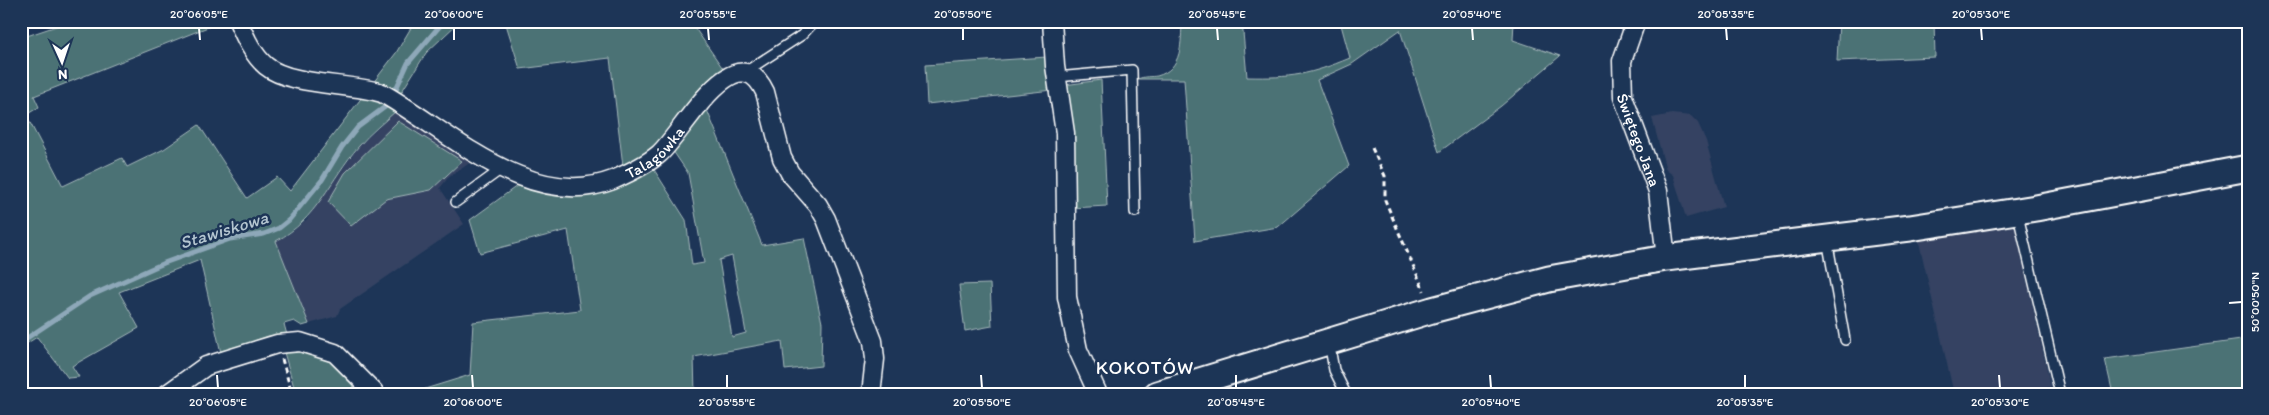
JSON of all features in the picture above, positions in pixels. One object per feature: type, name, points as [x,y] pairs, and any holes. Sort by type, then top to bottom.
[{"type":"street","name":"Talagówka","points":[[238,21],[258,57],[275,72],[300,80],[364,88],[382,93],[445,134],[500,166],[536,181],[563,188],[592,186],[616,179],[644,164],[660,153],[722,80],[737,72],[745,72]]},
{"type":"street","points":[[1052,21],[1065,133],[1067,297],[1078,350],[1098,394]]},
{"type":"street","name":"Świętego Jana","points":[[1636,21],[1622,61],[1622,90],[1626,111],[1658,191],[1666,258]]},
{"type":"street","points":[[745,72],[757,78],[765,92],[777,144],[787,168],[818,205],[833,233],[873,341],[872,394]]},
{"type":"street","points":[[1157,394],[1432,310],[1549,279],[1666,258],[1827,239],[2017,211],[2248,168]]},
{"type":"street","points":[[167,394],[206,366],[277,344],[300,342],[335,353],[374,392]]},
{"type":"lane","points":[[745,72],[802,35],[815,21]]},
{"type":"lane","points":[[1057,77],[1132,70],[1135,212]]},
{"type":"lane","points":[[456,202],[496,173],[500,166]]},
{"type":"lane","points":[[2017,211],[2060,394]]},
{"type":"lane","points":[[1827,239],[1845,340]]},
{"type":"lane","points":[[1329,341],[1334,370],[1346,394]]},
{"type":"path","points":[[1372,148],[1385,176],[1385,200],[1432,310]]},
{"type":"path","points":[[277,344],[292,394]]},
{"type":"shaded area","points":[[396,111],[474,160],[448,178],[440,188],[464,224],[340,309],[337,316],[309,324],[276,241],[288,235],[307,219],[359,146]]},
{"type":"shaded area","points":[[1672,114],[1691,116],[1698,123],[1706,141],[1724,207],[1686,218],[1673,175],[1666,170],[1652,118]]},
{"type":"shaded area","points":[[2014,224],[2051,387],[2018,394],[1954,394],[1918,238]]},
{"type":"green space","points":[[71,21],[223,21],[34,96],[39,107],[26,115],[63,186],[122,158],[127,167],[164,149],[199,125],[247,198],[277,177],[290,191],[396,53],[415,21],[460,21],[426,53],[392,107],[396,111],[359,146],[313,210],[302,222],[276,241],[309,324],[302,326],[294,321],[284,324],[287,335],[268,336],[221,353],[200,260],[119,292],[139,328],[72,366],[79,377],[68,378],[37,337],[21,347],[21,38]]},
{"type":"green space","points":[[505,21],[690,21],[724,70],[696,92],[671,130],[646,157],[623,166],[610,58],[520,69]]},
{"type":"green space","points":[[1182,21],[1242,21],[1247,77],[1289,76],[1311,72],[1350,58],[1340,21],[1514,21],[1513,40],[1560,56],[1501,106],[1439,152],[1400,30],[1352,64],[1317,80],[1349,166],[1278,227],[1195,241],[1184,79],[1138,79],[1157,76],[1172,67],[1181,46]]},
{"type":"green space","points":[[1839,21],[1934,21],[1935,57],[1837,61]]},
{"type":"green space","points":[[1047,57],[1052,90],[927,104],[925,65]]},
{"type":"green space","points":[[1101,80],[1107,206],[1072,208],[1064,85]]},
{"type":"green space","points":[[707,110],[762,245],[804,238],[822,323],[821,366],[785,370],[782,341],[694,357],[695,394],[426,394],[425,389],[470,375],[473,322],[580,310],[568,230],[480,253],[470,220],[521,183],[535,188],[653,168],[686,220],[692,265],[704,263],[688,173],[673,151]],"holes":[[[732,256],[746,333],[732,337],[719,260]]]},
{"type":"green space","points":[[398,121],[462,161],[431,190],[386,199],[351,226],[328,202],[345,173]]},
{"type":"green space","points":[[990,284],[992,326],[965,331],[959,285]]},
{"type":"green space","points":[[2248,339],[2248,394],[2113,394],[2105,359]]},
{"type":"green space","points":[[297,348],[325,356],[361,394],[296,394],[283,349]]},
{"type":"waterway","name":"Stawiskowa","points":[[21,342],[90,296],[164,263],[230,239],[264,234],[279,228],[289,220],[322,180],[342,147],[358,127],[389,104],[408,63],[444,21]]},
{"type":"district","name":"KOKOTÓW","points":[[1145,367]]}]
